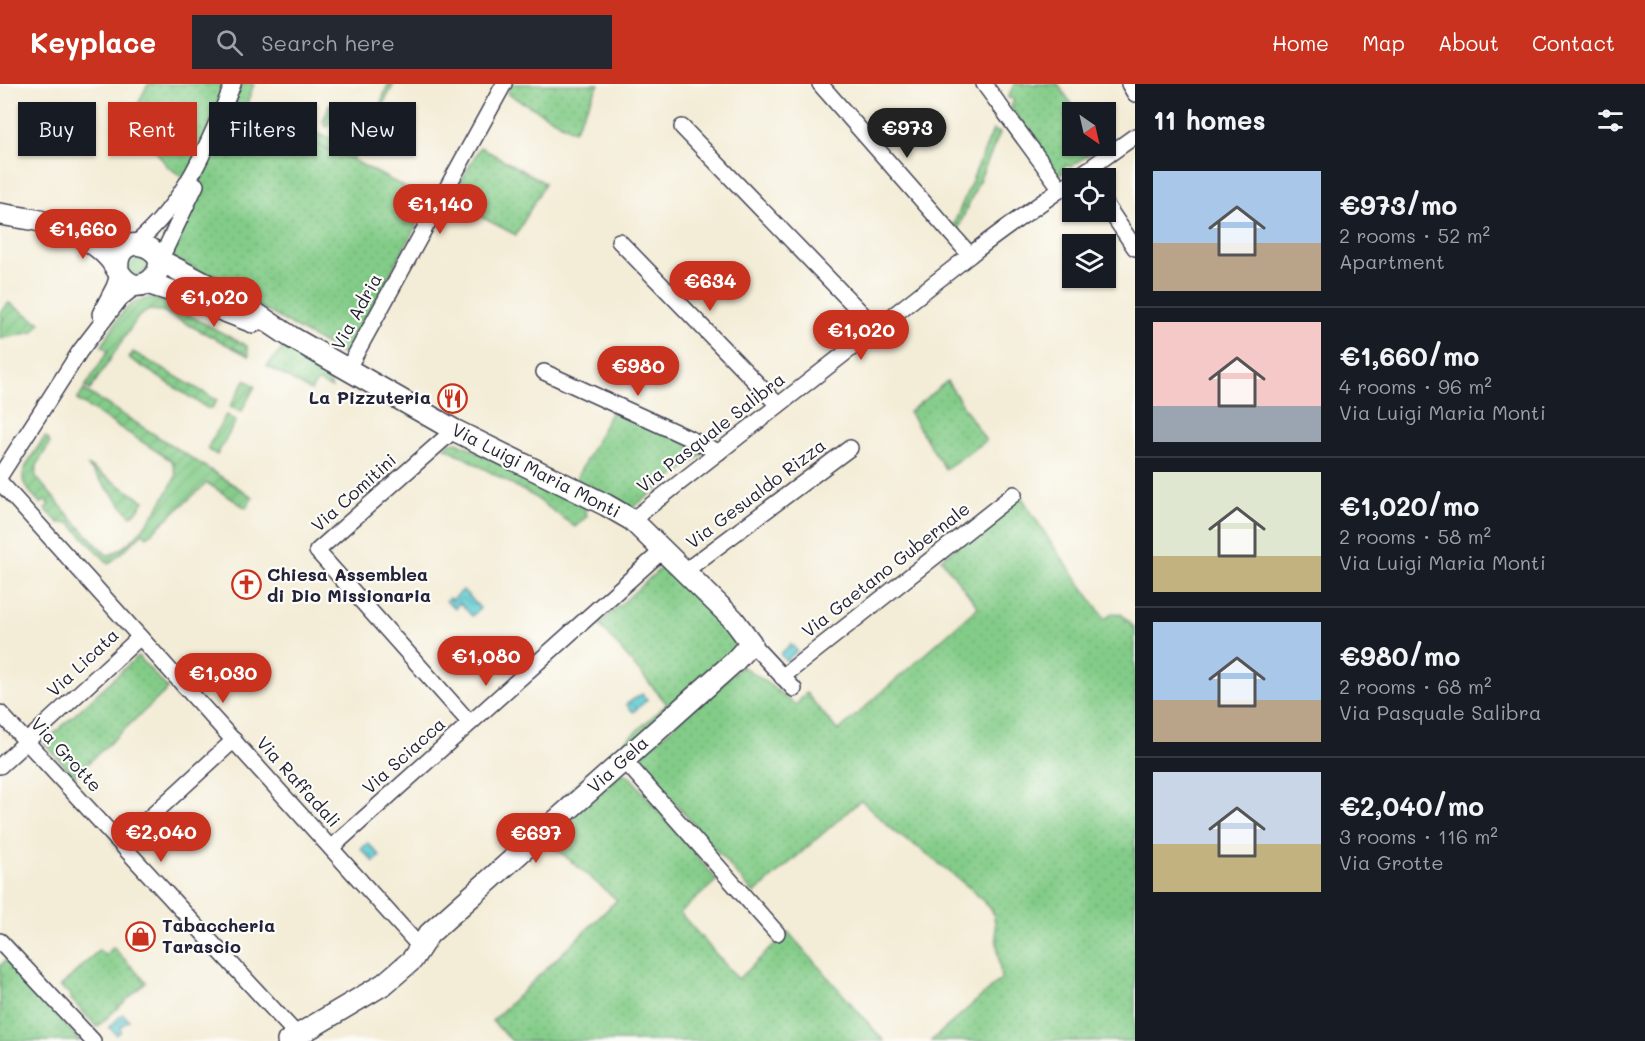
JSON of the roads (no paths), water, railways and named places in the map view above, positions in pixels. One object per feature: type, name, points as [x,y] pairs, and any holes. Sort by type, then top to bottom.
[{"type":"street","points":[[226,102],[234,84]]},
{"type":"street","name":"Via Adria","points":[[347,370],[504,84]]},
{"type":"street","points":[[820,84],[970,255]]},
{"type":"street","points":[[984,84],[1064,168]]},
{"type":"street","points":[[1129,84],[1135,94]]},
{"type":"street","points":[[682,127],[876,328]]},
{"type":"street","name":"Via Pasquale Salibra","points":[[1092,168],[1135,136]]},
{"type":"street","points":[[0,476],[80,351],[114,287],[119,258],[125,249],[158,224],[186,188],[209,143]]},
{"type":"street","points":[[80,351],[120,299],[153,270],[198,178],[209,145]]},
{"type":"street","name":"Via Pasquale Salibra","points":[[632,520],[970,255],[1062,190]]},
{"type":"street","points":[[0,214],[36,220],[132,245],[141,244],[151,248],[153,270]]},
{"type":"street","points":[[1116,220],[1135,248]]},
{"type":"street","points":[[68,228],[100,248],[130,284],[153,270]]},
{"type":"street","points":[[619,241],[778,405]]},
{"type":"street","name":"Via Luigi Maria Monti","points":[[153,270],[181,294],[291,337],[454,430],[632,520],[733,619],[751,643]]},
{"type":"street","points":[[544,372],[719,452]]},
{"type":"street","name":"Via Comitini","points":[[454,430],[317,551],[470,723]]},
{"type":"street","name":"Via Gesualdo Rizza","points":[[685,571],[850,448]]},
{"type":"street","name":"Via Raffadali","points":[[0,482],[421,948]]},
{"type":"street","name":"Via Gaetano Gubernale","points":[[783,677],[1014,494]]},
{"type":"street","name":"Via Sciacca","points":[[331,848],[663,550]]},
{"type":"street","name":"Via Licata","points":[[0,766],[140,637]]},
{"type":"street","points":[[751,643],[794,689]]},
{"type":"street","name":"Via Gela","points":[[293,1038],[384,984],[412,960],[429,934],[735,662],[751,643]]},
{"type":"street","name":"Via Grotte","points":[[0,713],[121,844],[293,1038]]},
{"type":"street","points":[[121,844],[234,740]]},
{"type":"street","points":[[624,760],[777,933]]},
{"type":"street","points":[[0,941],[93,1041]]},
{"type":"water","points":[[463,590],[480,608],[472,616],[460,603],[455,608],[446,601],[450,598],[452,600]]},
{"type":"water","points":[[791,644],[797,651],[786,661],[780,654]]},
{"type":"water","points":[[642,694],[647,700],[633,712],[626,704]]},
{"type":"water","points":[[368,843],[380,856],[374,862],[361,849]]},
{"type":"water","points":[[123,1014],[129,1020],[119,1028],[121,1031],[117,1035],[109,1027]]},
{"type":"place","name":"La Pizzuteria","points":[[452,398]]},
{"type":"place","name":"Chiesa Assemblea di Dio Missionaria","points":[[246,585]]},
{"type":"place","name":"Tabaccheria Tarascio","points":[[141,936]]}]
